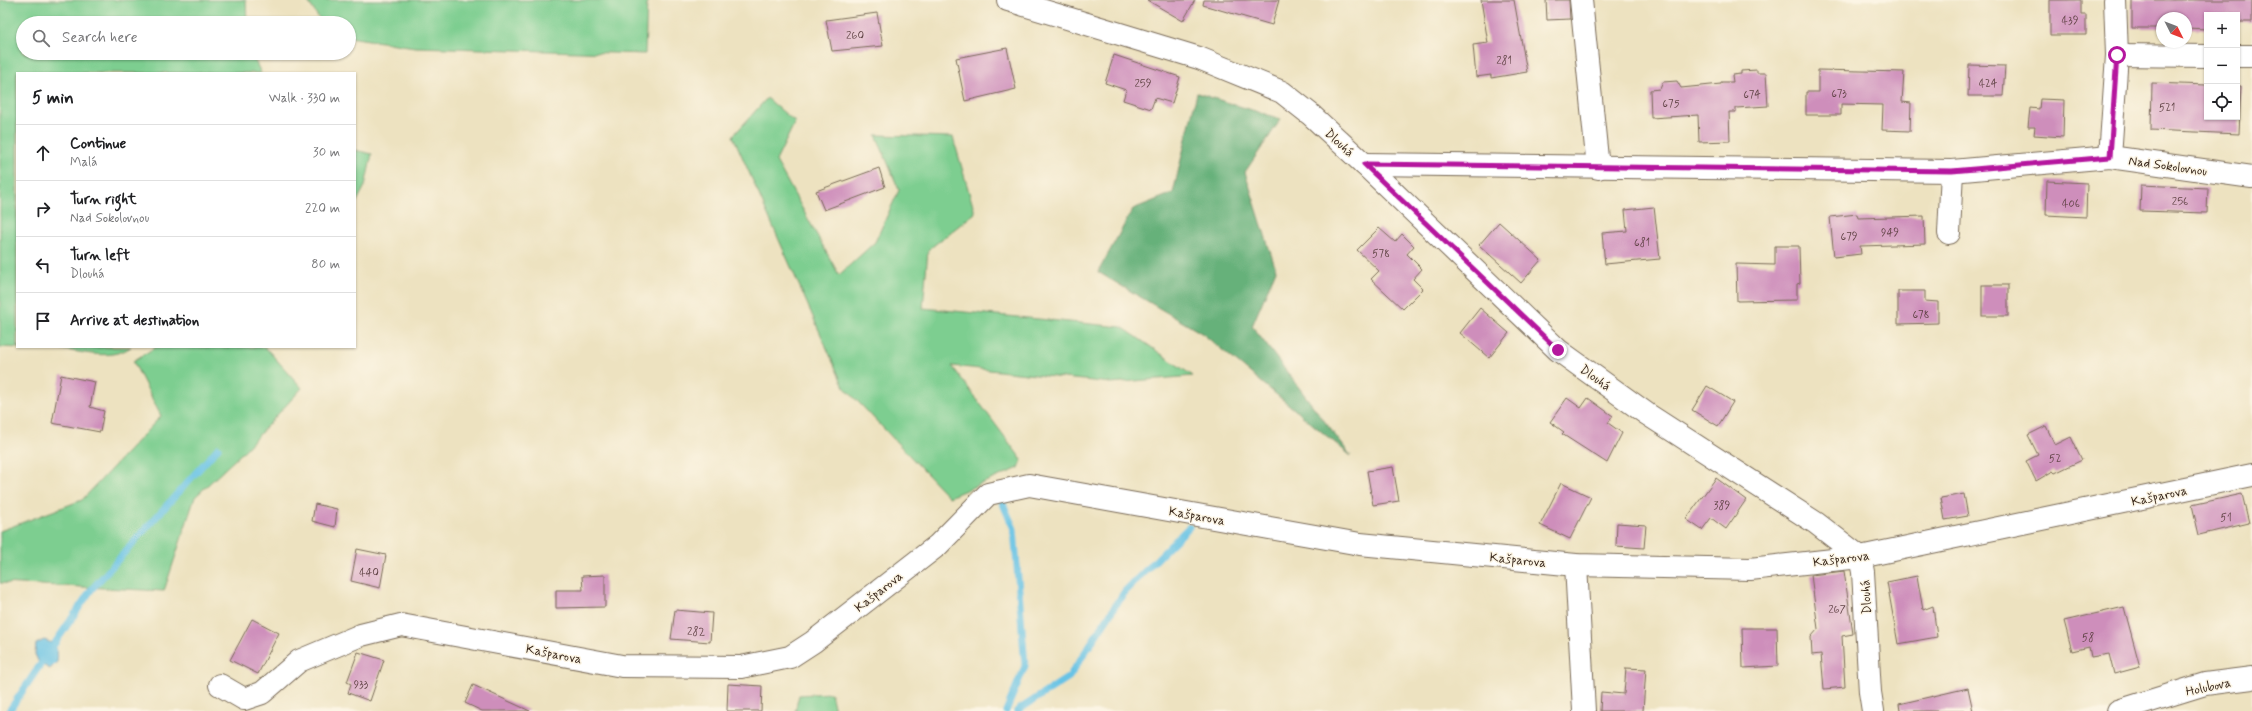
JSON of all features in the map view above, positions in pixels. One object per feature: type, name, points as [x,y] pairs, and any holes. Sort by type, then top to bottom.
[{"type":"street","name":"Dlouhá","points":[[1008,0],[1199,58],[1282,92],[1310,114],[1364,164],[1558,350],[1647,414],[1816,523],[1860,557],[1863,572],[1870,692],[1874,711]]},
{"type":"street","points":[[1581,0],[1598,168]]},
{"type":"street","points":[[2110,157],[2117,55],[2115,0]]},
{"type":"street","points":[[2117,55],[2204,56]]},
{"type":"street","points":[[2240,56],[2252,56]]},
{"type":"street","name":"Nad Sokolovnou","points":[[1364,164],[1598,168],[1952,171],[2110,157],[2252,177]]},
{"type":"street","points":[[1949,233],[1952,171]]},
{"type":"street","name":"Kašparova","points":[[220,685],[244,699],[262,693],[299,661],[361,635],[401,624],[622,666],[741,667],[790,657],[813,642],[938,545],[988,494],[1029,486],[1360,544],[1576,565],[1750,569],[1860,557],[2252,475]]},
{"type":"street","points":[[1576,565],[1584,711]]},
{"type":"street","name":"Holubova","points":[[2118,711],[2205,684],[2252,678]]},
{"type":"green space","points":[[0,0],[246,0],[247,16],[16,16],[16,60],[254,60],[260,72],[16,72],[16,348],[0,347]]},
{"type":"green space","points":[[307,0],[647,0],[645,54],[415,47],[356,38],[356,16],[317,16]]},
{"type":"green space","points":[[1197,93],[1281,119],[1245,172],[1276,270],[1252,326],[1351,456],[1203,334],[1098,272],[1133,209],[1173,193]]},
{"type":"green space","points":[[767,98],[795,122],[776,161],[839,275],[875,242],[899,190],[876,135],[953,137],[975,213],[928,250],[923,308],[1122,327],[1193,376],[1111,383],[952,366],[1022,460],[1019,468],[949,497],[844,387],[733,136]]},
{"type":"green space","points":[[356,150],[372,154],[365,186],[356,203]]},
{"type":"green space","points":[[49,348],[129,348],[122,352],[102,355]]},
{"type":"green space","points":[[154,348],[266,348],[302,388],[244,451],[195,497],[164,591],[0,583],[0,531],[82,500],[161,416],[133,361]]},
{"type":"green space","points":[[831,693],[835,711],[795,711],[799,695]]},
{"type":"water","points":[[44,640],[54,645],[58,654],[57,662],[50,669],[39,663],[35,654],[36,644]]},
{"type":"building","points":[[1147,0],[1195,0],[1183,21]]},
{"type":"building","points":[[1204,0],[1279,0],[1272,25],[1203,5]]},
{"type":"building","points":[[1481,0],[1514,0],[1527,72],[1491,78],[1491,75],[1476,77],[1473,45],[1488,43]]},
{"type":"building","points":[[1546,0],[1569,0],[1570,19],[1547,20]]},
{"type":"building","points":[[2050,0],[2081,0],[2081,15],[2086,15],[2086,35],[2050,35]]},
{"type":"building","points":[[2132,0],[2252,0],[2252,22],[2240,22],[2240,12],[2204,12],[2204,29],[2192,28],[2192,12],[2156,12],[2156,28],[2132,28]]},
{"type":"building","points":[[877,13],[883,46],[832,51],[826,20]]},
{"type":"building","points":[[1007,48],[1016,89],[965,101],[956,58]]},
{"type":"building","points":[[1114,55],[1180,77],[1172,103],[1155,98],[1151,109],[1123,100],[1126,90],[1105,83]]},
{"type":"building","points":[[1969,65],[2005,66],[2003,96],[1968,96]]},
{"type":"building","points":[[1757,70],[1757,73],[1766,73],[1768,106],[1736,108],[1736,112],[1729,112],[1730,141],[1699,142],[1698,115],[1651,118],[1650,90],[1660,89],[1663,82],[1677,81],[1681,88],[1721,84],[1721,82],[1733,82],[1732,75],[1741,74],[1741,71]]},
{"type":"building","points":[[1818,70],[1904,72],[1902,102],[1911,103],[1910,131],[1882,130],[1883,105],[1841,104],[1841,115],[1806,115],[1806,92],[1818,92]]},
{"type":"building","points":[[2152,83],[2204,85],[2204,120],[2240,120],[2239,134],[2151,130]]},
{"type":"building","points":[[2240,86],[2241,86],[2240,110]]},
{"type":"building","points":[[2040,99],[2064,100],[2063,137],[2034,135],[2035,127],[2028,127],[2030,108],[2039,109]]},
{"type":"building","points":[[879,168],[885,187],[824,210],[816,191]]},
{"type":"building","points":[[2047,181],[2087,183],[2086,217],[2046,215]]},
{"type":"building","points":[[2141,185],[2208,188],[2207,213],[2140,211]]},
{"type":"building","points":[[1654,207],[1660,259],[1605,264],[1602,233],[1627,231],[1625,210]]},
{"type":"building","points":[[1857,214],[1858,218],[1924,216],[1925,244],[1860,246],[1861,254],[1834,257],[1830,217]]},
{"type":"building","points":[[1499,222],[1541,260],[1521,283],[1479,245]]},
{"type":"building","points":[[1379,228],[1395,242],[1402,234],[1414,246],[1407,254],[1422,269],[1413,279],[1423,289],[1403,309],[1371,279],[1379,271],[1357,250]]},
{"type":"building","points":[[1775,246],[1799,246],[1800,283],[1797,284],[1797,300],[1737,301],[1736,264],[1775,265]]},
{"type":"building","points":[[1982,285],[2008,285],[2008,316],[1982,316]]},
{"type":"building","points":[[1898,291],[1925,291],[1925,301],[1938,302],[1938,323],[1898,324]]},
{"type":"building","points":[[1480,308],[1509,333],[1489,358],[1460,333]]},
{"type":"building","points":[[61,375],[95,382],[90,407],[104,411],[100,432],[52,423]]},
{"type":"building","points":[[1707,386],[1733,402],[1718,426],[1692,410]]},
{"type":"building","points":[[1567,398],[1581,408],[1588,398],[1613,416],[1608,423],[1622,433],[1607,463],[1562,434],[1564,432],[1550,422]]},
{"type":"building","points":[[2046,426],[2055,445],[2071,437],[2082,460],[2055,473],[2053,471],[2036,481],[2026,461],[2038,455],[2028,435]]},
{"type":"building","points":[[1393,467],[1399,501],[1373,505],[1367,471]]},
{"type":"building","points":[[1716,478],[1746,500],[1726,529],[1711,518],[1702,530],[1686,519]]},
{"type":"building","points":[[1561,483],[1591,497],[1570,539],[1540,525]]},
{"type":"building","points":[[1964,494],[1968,516],[1945,520],[1941,498]]},
{"type":"building","points":[[2242,494],[2249,523],[2199,535],[2192,505]]},
{"type":"building","points":[[315,504],[337,509],[335,527],[312,521]]},
{"type":"building","points":[[1617,523],[1646,525],[1644,548],[1616,546]]},
{"type":"building","points":[[357,549],[386,555],[380,588],[351,581]]},
{"type":"building","points":[[1844,571],[1853,634],[1842,636],[1845,687],[1824,689],[1821,654],[1812,655],[1811,637],[1818,629],[1811,575]]},
{"type":"building","points":[[605,575],[605,607],[556,608],[556,590],[583,590],[582,576]]},
{"type":"building","points":[[1917,576],[1923,610],[1933,606],[1937,637],[1898,644],[1887,582]]},
{"type":"building","points":[[2124,607],[2140,667],[2114,674],[2109,654],[2091,657],[2089,647],[2072,651],[2064,621]]},
{"type":"building","points":[[675,610],[712,613],[710,642],[671,639]]},
{"type":"building","points":[[252,619],[279,633],[258,674],[230,660]]},
{"type":"building","points":[[1742,628],[1777,628],[1778,666],[1743,668]]},
{"type":"building","points":[[358,652],[384,660],[370,701],[348,693],[351,684],[347,682]]},
{"type":"building","points":[[1626,668],[1646,669],[1643,711],[1600,711],[1601,692],[1624,694]]},
{"type":"building","points":[[728,684],[762,686],[761,711],[727,711]]},
{"type":"building","points":[[473,685],[530,711],[482,711],[465,703]]},
{"type":"building","points":[[1968,688],[1973,711],[1900,711],[1899,704]]},
{"type":"waterway","points":[[9,711],[91,590],[218,448]]},
{"type":"waterway","points":[[1000,497],[1014,529],[1025,666],[1006,711]]},
{"type":"waterway","points":[[1017,711],[1069,677],[1125,591],[1189,527]]},
{"type":"route","points":[[1558,350],[1364,164],[1598,168],[1952,171],[2110,157],[2117,55]]}]
